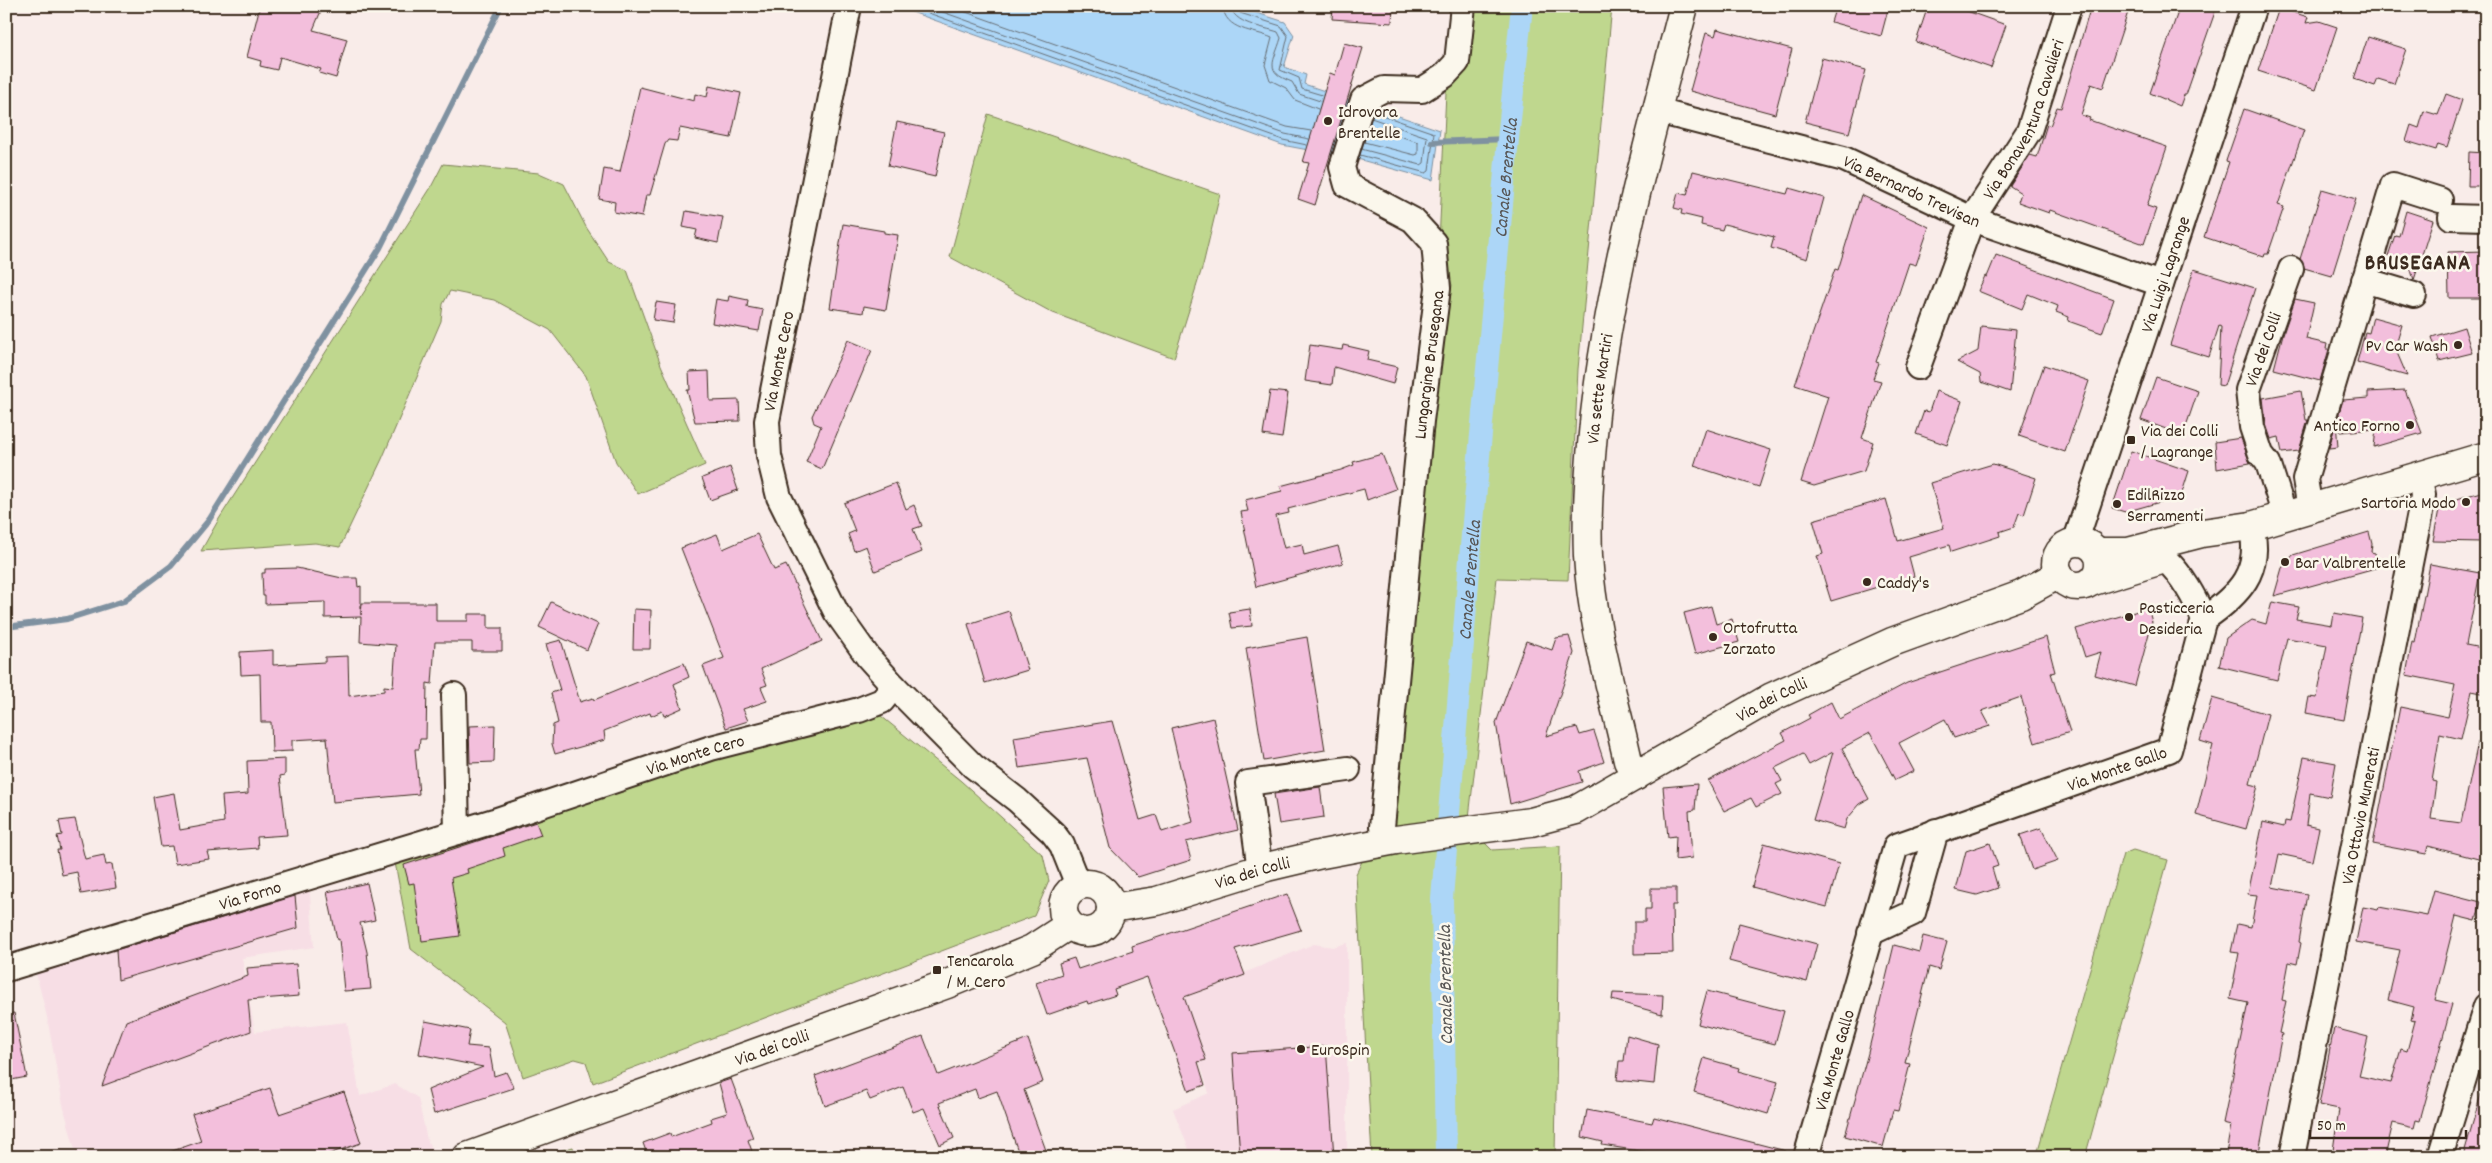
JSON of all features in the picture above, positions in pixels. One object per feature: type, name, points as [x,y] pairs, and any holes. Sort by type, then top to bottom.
[{"type":"main road","name":"Via sette Martiri","points":[[1636,776],[1628,761],[1598,631],[1588,558],[1588,513],[1600,375],[1613,293],[1628,224],[1684,6]]},
{"type":"main road","points":[[2248,526],[2207,546],[2081,586],[2068,584],[2059,574],[2057,560],[2064,548],[2087,547],[2128,552],[2202,533],[2248,526],[2486,456]]},
{"type":"main road","points":[[2087,547],[2100,562],[2099,572],[2093,581]]},
{"type":"main road","name":"Via dei Colli","points":[[1111,908],[1157,901],[1260,870],[1322,854],[1391,841],[1531,822],[1576,810],[1780,693],[1892,642],[2021,595],[2059,574]]},
{"type":"main road","points":[[1078,885],[1093,885],[1100,888],[1110,900],[1111,908],[1108,920],[1096,930],[1087,932],[1069,925],[1064,915],[1063,903],[1068,892],[1078,885]]},
{"type":"main road","name":"Via dei Colli","points":[[467,1157],[947,984],[1032,949],[1069,925]]},
{"type":"street","name":"Via Monte Cero","points":[[849,6],[767,421],[769,456],[779,497],[836,612],[868,657],[973,766],[1016,800],[1053,833],[1062,845],[1078,885]]},
{"type":"street","name":"Lungargine Brusegana","points":[[1391,841],[1382,827],[1422,421],[1438,288],[1434,243],[1413,220],[1347,185],[1342,167],[1363,100],[1384,88],[1422,90],[1444,76],[1457,62],[1463,6]]},
{"type":"street","name":"Via Bonaventura Cavalieri","points":[[1918,367],[1972,218],[2029,131],[2069,6]]},
{"type":"street","name":"Via Luigi Lagrange","points":[[2087,547],[2078,534],[2254,6]]},
{"type":"street","name":"Via Bernardo Trevisan","points":[[1657,111],[1844,159],[1972,218],[2161,284]]},
{"type":"street","points":[[2297,512],[2305,479],[2393,185],[2446,208],[2486,218]]},
{"type":"street","name":"Via dei Colli","points":[[2291,269],[2248,390],[2252,427],[2261,454],[2297,512]]},
{"type":"street","points":[[2364,280],[2414,295]]},
{"type":"street","name":"Via Ottavio Munerati","points":[[2292,1157],[2424,495],[2419,476]]},
{"type":"street","points":[[2165,559],[2176,570],[2193,595],[2204,619],[2238,593],[2250,571],[2255,546],[2248,526]]},
{"type":"street","name":"Via Monte Gallo","points":[[1806,1157],[1896,846],[2169,750],[2204,619]]},
{"type":"street","name":"Via Monte Cero","points":[[494,821],[711,748],[859,710],[882,701],[894,686]]},
{"type":"street","points":[[454,695],[457,832]]},
{"type":"street","points":[[1260,870],[1248,783],[1348,769]]},
{"type":"street","name":"Via Forno","points":[[6,968],[494,821]]},
{"type":"street","points":[[1870,933],[1913,913],[1936,831]]},
{"type":"street","points":[[2440,1157],[2477,1070],[2486,1006]]},
{"type":"shaded area","points":[[308,870],[314,947],[242,958],[255,1032],[347,1022],[360,1096],[395,1084],[418,1098],[427,1140],[434,1153],[423,1157],[77,1157],[63,1105],[47,1017],[31,953]]},
{"type":"shaded area","points":[[1347,943],[1347,1157],[1192,1157],[1173,1109],[1209,1093],[1181,999],[1314,944],[1333,947]]},
{"type":"green space","points":[[1450,6],[1612,6],[1578,369],[1568,580],[1497,578],[1468,826],[1492,850],[1560,846],[1555,1157],[1372,1157],[1356,874],[1372,840],[1452,285],[1439,243]]},
{"type":"green space","points":[[988,114],[1220,194],[1203,265],[1174,358],[1053,313],[950,257]]},
{"type":"green space","points":[[443,164],[539,173],[564,184],[586,227],[609,262],[627,270],[661,365],[705,465],[638,494],[616,462],[586,376],[550,330],[494,300],[450,291],[443,304],[441,321],[382,459],[340,547],[315,543],[201,551],[219,519],[430,189]]},
{"type":"green space","points":[[881,716],[961,781],[1043,855],[1049,881],[1034,916],[593,1083],[586,1062],[575,1059],[523,1077],[505,1022],[411,949],[394,857],[752,745]]},
{"type":"green space","points":[[2133,850],[2168,860],[2085,1157],[2036,1157],[2123,854]]},
{"type":"green space","points":[[573,1147],[576,1157],[538,1157]]},
{"type":"water","points":[[895,6],[1094,6],[1100,9],[1131,6],[1235,6],[1285,22],[1294,35],[1284,67],[1306,75],[1304,84],[1440,130],[1433,180],[1361,160],[1282,145]]},
{"type":"building","points":[[260,6],[323,6],[313,30],[347,39],[336,78],[319,73],[321,69],[280,57],[277,70],[260,66],[261,61],[247,57]]},
{"type":"building","points":[[1333,6],[1393,6],[1392,23],[1332,19]]},
{"type":"building","points":[[1836,6],[1889,6],[1881,36],[1831,22]]},
{"type":"building","points":[[1928,6],[1953,6],[2006,25],[1991,68],[1916,42]]},
{"type":"building","points":[[2091,6],[2130,6],[2103,88],[2091,84],[2081,115],[2090,118],[2089,120],[2167,147],[2147,206],[2156,209],[2144,244],[2050,210],[2049,213],[2018,202],[2021,193],[2010,186],[2030,155],[2037,157],[2047,124],[2050,126],[2057,107],[2061,108]]},
{"type":"building","points":[[2180,6],[2214,6],[2212,11],[2215,12],[2186,95],[2184,95],[2180,106],[2150,93]]},
{"type":"building","points":[[2279,8],[2308,17],[2306,23],[2319,21],[2337,27],[2316,90],[2258,71]]},
{"type":"building","points":[[1717,29],[1792,49],[1775,114],[1690,91],[1706,33],[1715,36]]},
{"type":"building","points":[[2368,37],[2406,49],[2394,84],[2378,79],[2375,86],[2354,79]]},
{"type":"building","name":"Idrovora Brentelle","points":[[1344,43],[1363,48],[1315,205],[1298,199],[1309,163],[1303,162],[1330,73],[1335,75]]},
{"type":"building","points":[[1822,58],[1866,70],[1849,133],[1805,122]]},
{"type":"building","points":[[709,86],[741,93],[731,138],[680,128],[677,141],[668,140],[665,144],[650,195],[646,195],[642,217],[614,212],[615,202],[599,199],[604,169],[620,172],[640,87],[694,101],[695,94],[707,97]]},
{"type":"building","points":[[2446,94],[2462,100],[2447,147],[2438,144],[2436,150],[2406,141],[2411,125],[2419,128],[2424,111],[2438,115]]},
{"type":"building","points":[[2244,109],[2304,130],[2278,205],[2284,207],[2268,254],[2265,254],[2264,257],[2204,237],[2229,162],[2226,161]]},
{"type":"building","points":[[897,122],[944,132],[935,177],[888,166]]},
{"type":"building","points":[[2469,152],[2486,153],[2486,186],[2468,186]]},
{"type":"building","points":[[1693,171],[1787,194],[1789,188],[1824,198],[1807,259],[1771,248],[1774,237],[1724,224],[1722,230],[1701,225],[1702,219],[1681,214],[1682,210],[1674,208],[1678,193],[1687,195]]},
{"type":"building","points":[[2322,189],[2356,199],[2332,276],[2304,268],[2300,259]]},
{"type":"building","points":[[1861,195],[1929,227],[1916,265],[1909,263],[1876,362],[1879,363],[1873,379],[1881,381],[1862,438],[1873,442],[1864,471],[1814,486],[1801,482],[1828,396],[1795,385],[1835,269],[1838,270]]},
{"type":"building","points":[[686,211],[723,217],[718,243],[695,238],[697,230],[683,227]]},
{"type":"building","points":[[2406,211],[2433,220],[2414,280],[2407,257],[2386,262],[2395,235],[2399,236]]},
{"type":"building","points":[[843,224],[898,235],[886,310],[864,306],[863,313],[830,308]]},
{"type":"building","points":[[2486,251],[2486,298],[2449,298],[2448,252]]},
{"type":"building","points":[[1996,255],[2114,299],[2102,333],[2068,321],[2069,317],[2056,312],[2058,306],[2028,294],[2022,309],[1978,291],[1985,276],[1987,277]]},
{"type":"building","points":[[2194,269],[2255,288],[2224,386],[2218,385],[2221,327],[2219,326],[2209,357],[2170,345]]},
{"type":"building","points":[[729,296],[748,300],[747,307],[763,310],[759,331],[712,323],[716,299],[728,301]]},
{"type":"building","points":[[2295,299],[2314,303],[2306,339],[2327,344],[2326,349],[2329,349],[2320,381],[2274,369]]},
{"type":"building","points":[[656,302],[676,305],[673,323],[653,320]]},
{"type":"building","points":[[2373,317],[2402,325],[2395,348],[2407,376],[2357,362],[2365,332],[2369,333]]},
{"type":"building","points":[[1981,326],[2016,330],[2010,392],[1981,382],[1980,374],[1957,362],[1978,351]]},
{"type":"building","name":"Pv Car Wash","points":[[2464,327],[2472,353],[2439,361],[2432,337]]},
{"type":"building","points":[[848,340],[872,350],[822,469],[806,462],[821,426],[814,423],[812,416]]},
{"type":"building","points":[[1310,345],[1342,350],[1343,345],[1369,351],[1367,360],[1397,367],[1393,384],[1334,367],[1332,385],[1305,381]]},
{"type":"building","points":[[2044,365],[2089,381],[2065,452],[2019,436]]},
{"type":"building","points":[[709,371],[710,401],[739,400],[740,421],[695,422],[687,390],[690,390],[689,372]]},
{"type":"building","points":[[2156,377],[2198,391],[2183,435],[2141,420]]},
{"type":"building","points":[[2405,390],[2422,433],[2374,447],[2376,429],[2340,432],[2339,413],[2343,400],[2368,398],[2368,392]]},
{"type":"building","points":[[1270,391],[1288,393],[1282,438],[1263,435]]},
{"type":"building","points":[[1936,391],[1962,401],[1947,445],[1916,434],[1924,411],[1929,412]]},
{"type":"building","points":[[2301,391],[2306,420],[2308,420],[2299,451],[2282,453],[2279,437],[2271,439],[2266,424],[2263,398]]},
{"type":"building","points":[[2336,422],[2338,447],[2329,448]]},
{"type":"building","points":[[1706,429],[1771,450],[1759,487],[1694,466]]},
{"type":"building","points":[[2241,438],[2250,463],[2217,469],[2215,442]]},
{"type":"building","points":[[2131,451],[2189,471],[2181,496],[2125,512],[2112,508]]},
{"type":"building","points":[[1382,454],[1396,489],[1367,500],[1364,489],[1288,509],[1289,513],[1276,516],[1284,548],[1302,544],[1304,555],[1338,546],[1343,563],[1256,587],[1241,512],[1248,511],[1245,500],[1282,491],[1280,486],[1341,470],[1354,465],[1353,462]]},
{"type":"building","points":[[1993,464],[2036,478],[2024,515],[2019,513],[2014,527],[1999,532],[2000,536],[1951,552],[1949,545],[1909,557],[1914,576],[1831,601],[1817,556],[1823,554],[1813,520],[1886,499],[1898,541],[1944,528],[1930,483]]},
{"type":"building","points":[[730,467],[738,490],[710,500],[702,478]]},
{"type":"building","points":[[896,483],[906,509],[914,505],[922,526],[913,529],[922,552],[875,571],[866,546],[854,551],[848,534],[855,531],[844,503]]},
{"type":"building","points":[[2484,491],[2486,537],[2482,537],[2482,542],[2433,541],[2440,504]]},
{"type":"building","points":[[2369,532],[2372,544],[2371,552],[2375,553],[2379,567],[2274,596],[2282,568],[2293,555]]},
{"type":"building","points":[[717,534],[723,549],[757,534],[774,570],[786,565],[822,641],[761,669],[767,685],[761,687],[767,701],[743,709],[748,721],[726,728],[703,666],[724,658],[681,548]]},
{"type":"building","points":[[2430,564],[2480,573],[2466,645],[2486,649],[2486,694],[2472,691],[2461,739],[2440,734],[2432,781],[2436,782],[2431,819],[2461,823],[2478,742],[2486,743],[2486,861],[2428,846],[2426,854],[2373,844],[2400,707],[2448,717],[2455,685],[2406,675],[2412,642],[2415,643]]},
{"type":"building","points":[[297,568],[342,578],[357,578],[358,587],[361,586],[361,615],[362,603],[436,603],[436,621],[468,621],[468,614],[488,614],[488,628],[502,628],[502,651],[472,651],[472,642],[435,642],[432,684],[427,683],[426,739],[420,739],[419,749],[415,749],[419,794],[333,802],[327,738],[292,740],[292,751],[272,752],[271,722],[261,722],[260,674],[241,675],[240,652],[273,650],[273,665],[325,662],[325,657],[348,656],[349,696],[384,691],[384,686],[393,687],[396,645],[360,642],[361,617],[325,618],[325,602],[265,604],[262,573],[265,573],[265,569]]},
{"type":"building","points":[[551,602],[598,624],[587,650],[539,627]]},
{"type":"building","points":[[2272,602],[2299,607],[2296,619],[2332,625],[2334,613],[2362,618],[2344,720],[2306,713],[2309,697],[2317,698],[2327,645],[2287,638],[2277,680],[2219,666],[2226,638],[2252,620],[2266,624]]},
{"type":"building","name":"Ortofrutta Zorzato","points":[[1711,606],[1716,624],[1732,619],[1739,642],[1695,654],[1684,613]]},
{"type":"building","points":[[2148,608],[2152,622],[2135,686],[2095,675],[2101,652],[2085,657],[2076,629]]},
{"type":"building","points":[[634,609],[651,610],[650,649],[633,649]]},
{"type":"building","points":[[1250,609],[1252,626],[1232,628],[1229,612]]},
{"type":"building","points":[[1009,611],[1028,670],[985,683],[968,624]]},
{"type":"building","points":[[1569,636],[1574,653],[1546,736],[1577,727],[1580,735],[1594,731],[1604,762],[1579,771],[1582,782],[1510,804],[1496,723],[1526,641],[1552,650],[1556,638]]},
{"type":"building","points":[[1307,637],[1325,750],[1264,761],[1246,648]]},
{"type":"building","points":[[2046,637],[2055,672],[2051,673],[2070,732],[2035,743],[2021,697],[1982,711],[1990,726],[1954,738],[1945,719],[1899,743],[1914,771],[1895,780],[1870,733],[1842,748],[1869,799],[1860,804],[1847,819],[1844,829],[1813,820],[1833,752],[1809,765],[1803,754],[1775,768],[1782,781],[1776,784],[1782,794],[1756,807],[1751,798],[1724,811],[1708,781],[1786,740],[1782,733],[1810,718],[1808,715],[1831,702],[1839,719],[1907,683]]},
{"type":"building","points":[[561,640],[580,702],[593,698],[594,700],[684,663],[689,677],[674,684],[682,708],[664,716],[662,711],[651,716],[650,713],[604,731],[605,740],[555,754],[552,744],[553,725],[558,723],[551,693],[560,690],[546,644]]},
{"type":"building","points":[[2212,698],[2268,714],[2250,784],[2258,786],[2246,829],[2196,815],[2213,745],[2200,741]]},
{"type":"building","points":[[1213,718],[1238,830],[1186,842],[1191,860],[1138,877],[1110,848],[1087,758],[1019,768],[1014,737],[1112,721],[1140,820],[1156,815],[1162,832],[1193,822],[1171,728]]},
{"type":"building","points":[[495,725],[494,762],[470,763],[469,726]]},
{"type":"building","points":[[2304,757],[2336,763],[2330,797],[2310,793],[2306,825],[2319,828],[2312,861],[2279,854],[2272,887],[2307,894],[2299,942],[2301,943],[2297,964],[2289,962],[2282,1000],[2286,1001],[2279,1033],[2282,1034],[2258,1157],[2241,1157],[2226,1154],[2231,1125],[2223,1123],[2248,1003],[2230,999],[2239,953],[2231,952],[2237,924],[2251,927],[2257,895],[2248,894],[2263,822],[2284,827],[2285,821],[2290,822]]},
{"type":"building","points":[[285,759],[285,775],[280,776],[287,835],[257,837],[258,848],[207,852],[209,859],[175,864],[172,846],[161,847],[153,797],[174,793],[180,830],[224,822],[222,796],[248,794],[247,761]]},
{"type":"building","points":[[1697,784],[1695,810],[1689,811],[1692,858],[1675,860],[1676,836],[1668,837],[1663,787]]},
{"type":"building","points":[[1320,787],[1324,817],[1279,824],[1274,794]]},
{"type":"building","points":[[75,819],[85,859],[104,855],[106,865],[112,864],[116,888],[81,894],[77,872],[62,875],[57,850],[60,850],[57,836],[62,835],[59,821]]},
{"type":"building","points":[[536,822],[541,835],[503,848],[505,856],[467,869],[468,873],[451,878],[460,936],[422,941],[414,883],[409,884],[404,865]]},
{"type":"building","points":[[2041,828],[2058,861],[2032,870],[2020,835]]},
{"type":"building","points":[[1764,843],[1839,864],[1827,907],[1752,887]]},
{"type":"building","points":[[1990,843],[1998,866],[1992,868],[1998,888],[1977,895],[1956,890],[1966,851]]},
{"type":"building","points":[[367,883],[375,920],[360,923],[367,952],[371,989],[344,991],[339,939],[337,940],[327,892]]},
{"type":"building","points":[[1651,888],[1676,888],[1676,905],[1672,905],[1673,953],[1634,954],[1634,922],[1645,922],[1645,909],[1651,909]]},
{"type":"building","points":[[2434,890],[2481,902],[2476,921],[2456,916],[2435,1000],[2452,1004],[2420,1121],[2416,1120],[2414,1128],[2393,1123],[2385,1157],[2332,1157],[2339,1109],[2319,1105],[2334,1028],[2368,1037],[2359,1076],[2391,1083],[2401,1049],[2407,1051],[2415,1021],[2411,1020],[2414,1007],[2388,1000],[2400,950],[2356,942],[2363,907],[2378,910],[2379,907],[2427,916]]},
{"type":"building","points":[[1287,894],[1301,930],[1235,949],[1245,975],[1184,997],[1206,1060],[1198,1062],[1205,1085],[1189,1091],[1147,977],[1114,989],[1116,995],[1088,1004],[1087,1001],[1047,1015],[1036,983],[1062,974],[1059,963],[1074,958],[1078,969],[1133,951],[1132,946]]},
{"type":"building","points":[[295,896],[298,928],[118,980],[116,950]]},
{"type":"building","points":[[1739,923],[1817,944],[1807,982],[1729,961]]},
{"type":"building","points":[[1923,936],[1947,942],[1939,970],[1929,967],[1905,1063],[1910,1064],[1898,1111],[1893,1110],[1883,1147],[1845,1136],[1868,1053],[1894,945],[1919,952]]},
{"type":"building","points":[[296,964],[299,996],[248,1000],[251,1031],[102,1086],[126,1021],[248,976],[247,968]]},
{"type":"building","points":[[1707,991],[1784,1011],[1775,1044],[1698,1024]]},
{"type":"building","points":[[1613,993],[1663,995],[1662,1014],[1612,1000]]},
{"type":"building","points":[[14,1013],[27,1077],[6,1081],[6,1014]]},
{"type":"building","points":[[425,1021],[470,1030],[467,1046],[489,1048],[494,1076],[506,1072],[514,1088],[434,1114],[428,1090],[483,1067],[419,1054]]},
{"type":"building","points":[[1627,1035],[1658,1044],[1654,1084],[1617,1080],[1619,1061],[1624,1061]]},
{"type":"building","points":[[923,1036],[938,1075],[1028,1039],[1043,1082],[1024,1090],[1047,1153],[1037,1157],[1020,1157],[997,1091],[978,1098],[975,1089],[939,1103],[954,1138],[940,1145],[924,1108],[913,1112],[903,1087],[870,1100],[866,1091],[825,1106],[815,1076]]},
{"type":"building","points":[[1326,1046],[1334,1157],[1240,1157],[1233,1053]]},
{"type":"building","points":[[1704,1058],[1739,1068],[1738,1071],[1778,1082],[1768,1114],[1694,1092]]},
{"type":"building","points":[[731,1079],[753,1138],[748,1140],[754,1157],[648,1157],[643,1143],[670,1133],[671,1137],[712,1122],[711,1118],[727,1113],[719,1083]]},
{"type":"building","points":[[270,1088],[279,1114],[344,1092],[361,1143],[320,1157],[164,1157],[164,1154],[201,1141],[192,1114]]},
{"type":"building","points":[[2481,1094],[2486,1095],[2486,1157],[2463,1157]]},
{"type":"building","points":[[1587,1110],[1652,1123],[1654,1117],[1786,1151],[1785,1157],[1644,1157],[1645,1152],[1602,1145],[1603,1142],[1582,1137]]},
{"type":"waterway","points":[[6,627],[67,619],[124,601],[171,566],[209,520],[380,248],[501,6]]},
{"type":"waterway","name":"Canale Brentella","points":[[1446,1157],[1442,898],[1473,522],[1522,6]]},
{"type":"waterway","points":[[1432,142],[1508,139]]},
{"type":"place","name":"Idrovora Brentelle","points":[[1328,121]]},
{"type":"place","name":"Pv Car Wash","points":[[2458,345]]},
{"type":"place","name":"Antico Forno","points":[[2410,425]]},
{"type":"place","name":"Via dei Colli / Lagrange","points":[[2131,440]]},
{"type":"place","name":"Sartoria Modo","points":[[2466,502]]},
{"type":"place","name":"EdilRizzo Serramenti","points":[[2117,504]]},
{"type":"place","name":"Bar Valbrentelle","points":[[2285,562]]},
{"type":"place","name":"Caddy's","points":[[1867,582]]},
{"type":"place","name":"Pasticceria Desideria","points":[[2129,617]]},
{"type":"place","name":"Ortofrutta Zorzato","points":[[1713,637]]},
{"type":"place","name":"Tencarola / M. Cero","points":[[937,970]]},
{"type":"place","name":"EuroSpin","points":[[1301,1049]]},
{"type":"district","name":"BRUSEGANA","points":[[2418,261]]}]
